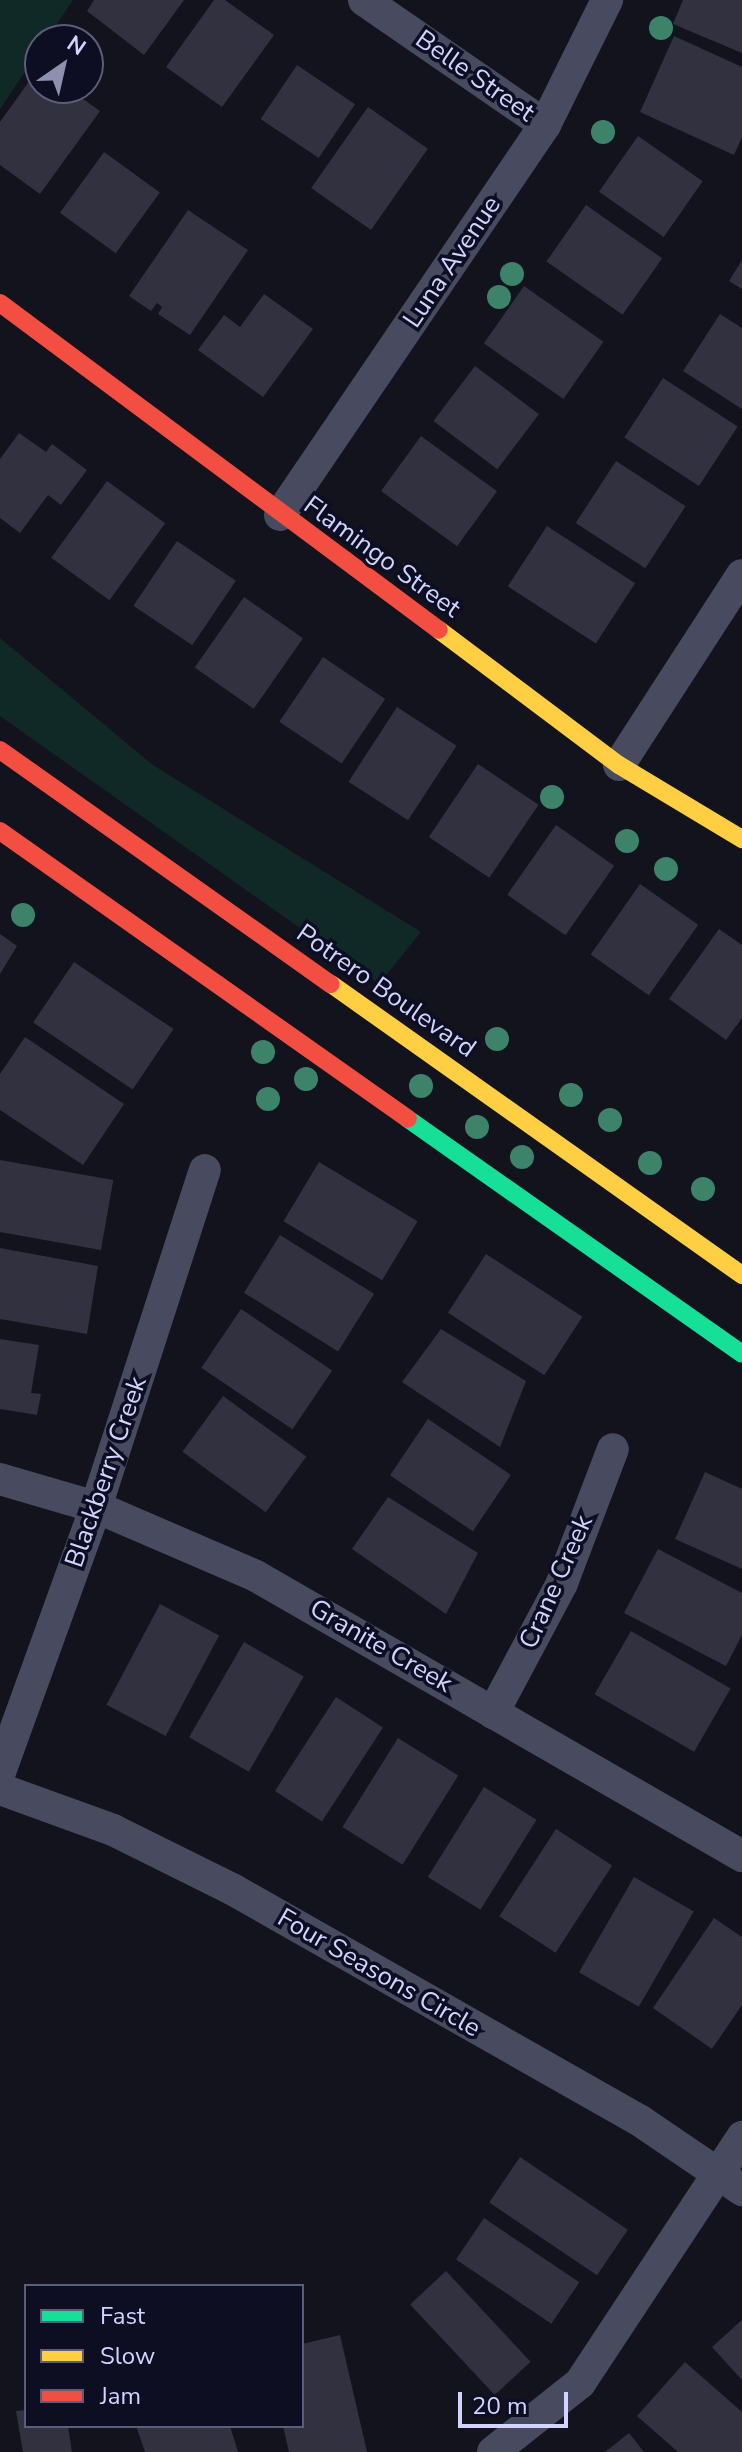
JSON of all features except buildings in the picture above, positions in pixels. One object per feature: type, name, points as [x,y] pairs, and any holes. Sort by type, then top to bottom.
[{"type":"street","name":"Belle Street","points":[[364,0],[545,125]]},
{"type":"street","name":"Luna Avenue","points":[[280,515],[545,125],[607,0]]},
{"type":"street","name":"Flamingo Street","points":[[0,303],[280,515],[619,765],[742,839]]},
{"type":"street","points":[[619,765],[742,575]]},
{"type":"street","name":"Potrero Boulevard","points":[[0,750],[742,1275]]},
{"type":"street","points":[[0,831],[742,1354]]},
{"type":"street","name":"Blackberry Creek","points":[[0,1772],[96,1507],[205,1170]]},
{"type":"street","name":"Crane Creek","points":[[493,1713],[562,1583],[613,1449]]},
{"type":"street","name":"Granite Creek","points":[[0,1479],[96,1507],[256,1576],[742,1856]]},
{"type":"street","name":"Four Seasons Circle","points":[[0,1789],[113,1830],[232,1889],[639,2120],[731,2181]]},
{"type":"street","points":[[493,2452],[580,2383],[731,2181],[742,2137]]},
{"type":"green space","points":[[0,0],[73,0],[57,24],[24,24],[24,73],[0,109]]},
{"type":"green space","points":[[0,638],[153,765],[421,932],[379,984],[0,716]]},
{"type":"traffic: fast","points":[[408,1119],[742,1354]]},
{"type":"traffic: slow","points":[[439,630],[619,765],[742,839]]},
{"type":"traffic: slow","points":[[331,984],[742,1275]]},
{"type":"traffic: jam","points":[[0,303],[439,630]]},
{"type":"traffic: jam","points":[[0,750],[331,984]]},
{"type":"traffic: jam","points":[[0,831],[408,1119]]}]
